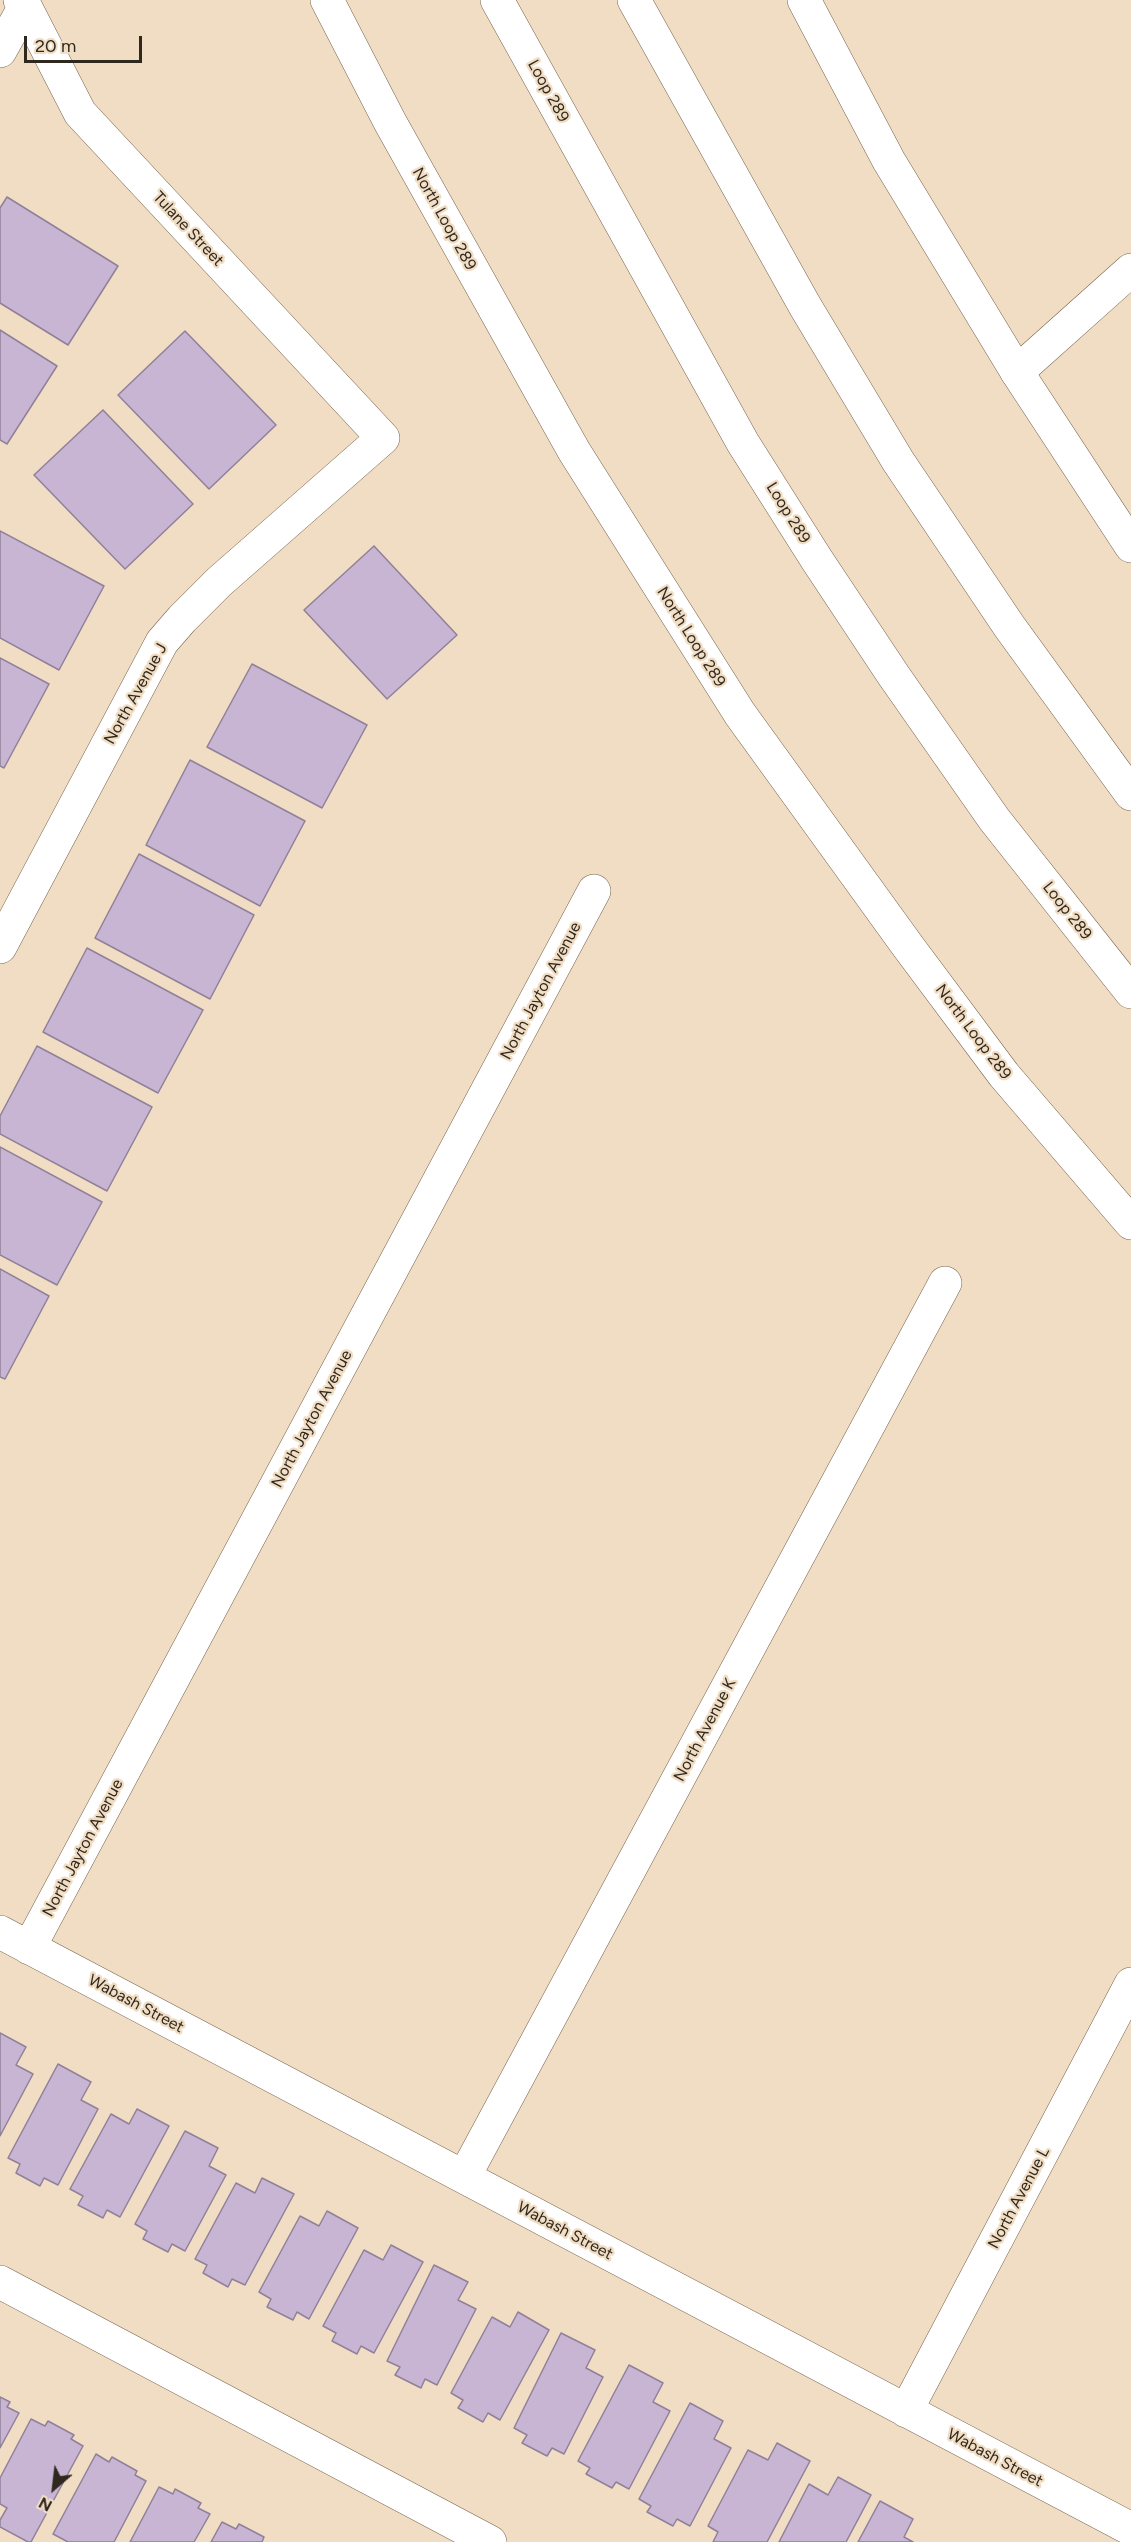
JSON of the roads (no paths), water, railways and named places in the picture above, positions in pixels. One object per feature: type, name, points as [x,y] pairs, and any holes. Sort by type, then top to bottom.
[{"type":"main road","name":"North Loop 289","points":[[327,0],[390,122],[574,452],[740,714],[1004,1075],[1131,1223]]},
{"type":"main road","name":"Loop 289","points":[[497,0],[743,443],[817,560],[894,676],[994,819],[1131,992]]},
{"type":"main road","points":[[634,0],[805,306],[898,461],[1010,626],[1131,794]]},
{"type":"main road","points":[[804,0],[889,161],[1017,372],[1131,546]]},
{"type":"main road","points":[[0,51],[22,3]]},
{"type":"main road","name":"Tulane Street","points":[[22,3],[80,113],[383,438]]},
{"type":"main road","points":[[1017,372],[1131,270]]},
{"type":"main road","name":"North Avenue J","points":[[0,947],[162,642],[219,582],[383,438]]},
{"type":"main road","name":"North Jayton Avenue","points":[[29,1948],[594,891]]},
{"type":"main road","name":"North Avenue K","points":[[464,2177],[945,1283]]},
{"type":"main road","name":"Wabash Street","points":[[0,1932],[1131,2529]]},
{"type":"main road","name":"North Avenue L","points":[[906,2411],[1131,1984]]},
{"type":"main road","points":[[0,2282],[490,2542]]}]
